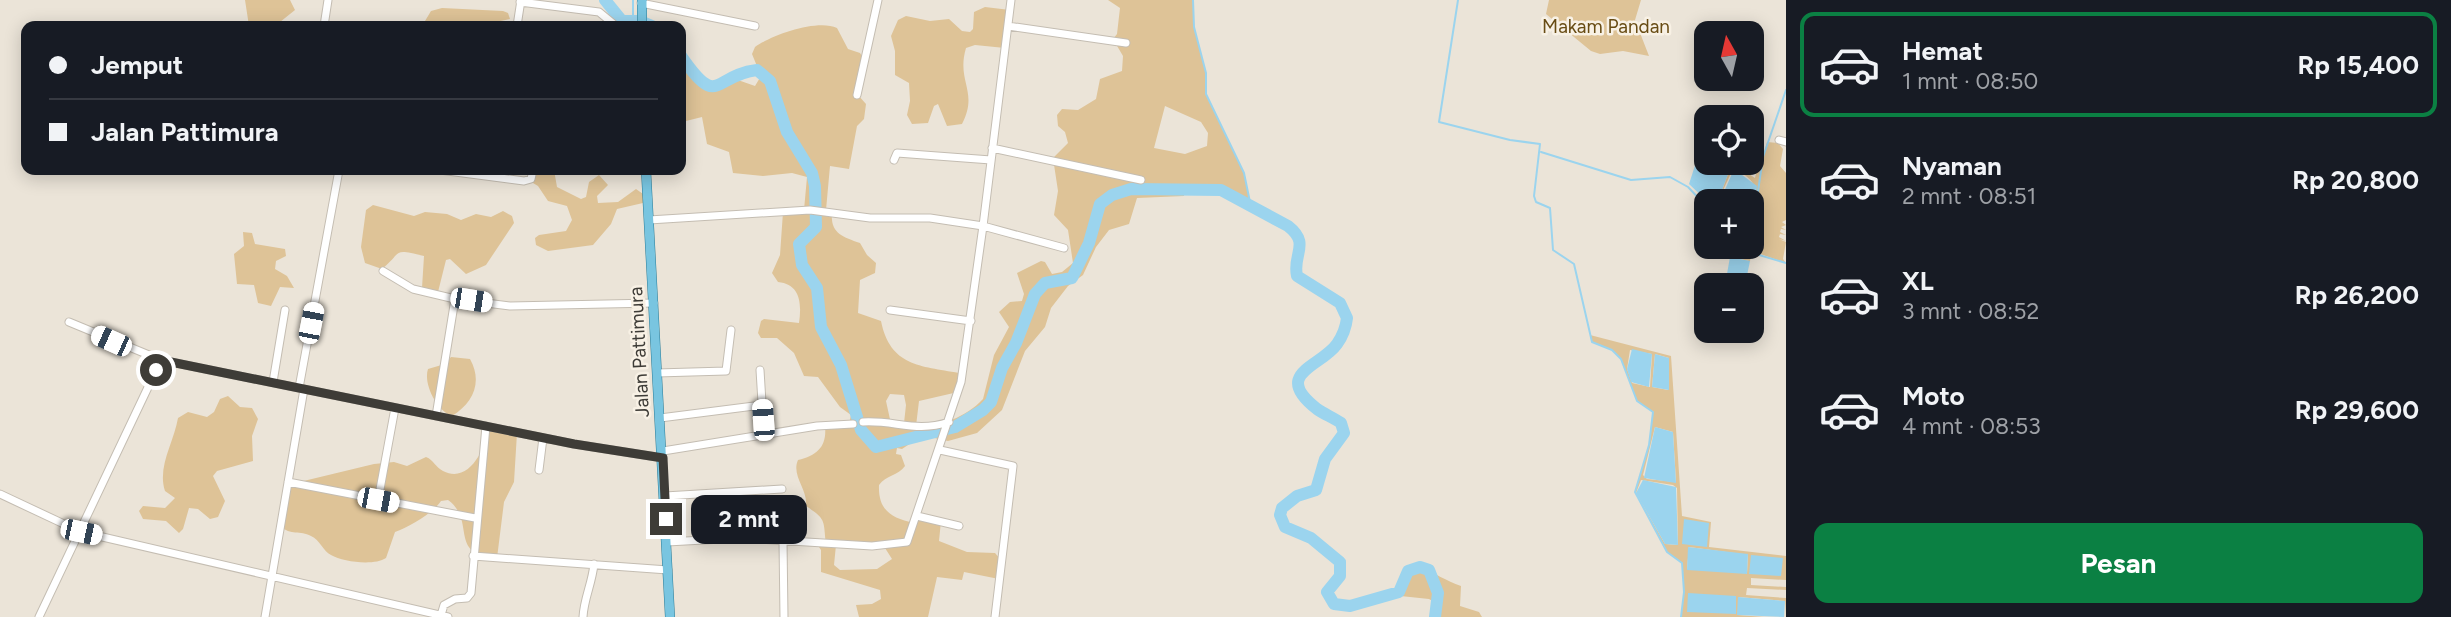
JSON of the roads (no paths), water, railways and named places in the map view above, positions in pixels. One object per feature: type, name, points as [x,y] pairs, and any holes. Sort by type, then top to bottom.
[{"type":"main road","points":[[642,1],[642,21]]},
{"type":"main road","name":"Jalan Pattimura","points":[[646,175],[670,617]]},
{"type":"street","points":[[325,21],[328,0]]},
{"type":"street","points":[[858,95],[878,0]]},
{"type":"street","points":[[667,542],[741,538],[831,545],[901,545],[907,542],[961,382],[1011,0]]},
{"type":"street","points":[[518,21],[521,1],[593,10],[604,14],[611,21]]},
{"type":"street","points":[[642,1],[755,26]]},
{"type":"street","points":[[1008,26],[1126,43]]},
{"type":"street","points":[[992,148],[1141,180]]},
{"type":"street","points":[[894,160],[897,153],[991,160]]},
{"type":"street","points":[[265,617],[338,175]]},
{"type":"street","points":[[478,175],[524,181],[531,179],[532,175]]},
{"type":"street","points":[[649,220],[810,210],[870,218],[930,218],[983,226],[1064,248]]},
{"type":"street","points":[[383,271],[413,289],[455,299],[510,306],[654,303]]},
{"type":"street","points":[[436,416],[455,299]]},
{"type":"street","points":[[273,382],[285,310]]},
{"type":"street","points":[[890,310],[971,321]]},
{"type":"street","points":[[69,322],[161,360],[542,438],[663,455],[764,435],[853,424]]},
{"type":"street","points":[[657,373],[726,371],[731,330]]},
{"type":"street","points":[[39,617],[161,360]]},
{"type":"street","points":[[760,370],[764,435]]},
{"type":"street","points":[[660,418],[762,405]]},
{"type":"street","points":[[378,500],[395,408]]},
{"type":"street","points":[[863,422],[881,422],[918,429],[949,423]]},
{"type":"street","points":[[0,494],[81,532],[272,574],[420,614],[444,616],[444,605],[455,598],[467,598],[471,593],[475,518],[486,426]]},
{"type":"street","points":[[539,470],[542,438]]},
{"type":"street","points":[[940,450],[1013,467],[995,617]]},
{"type":"street","points":[[288,482],[475,518]]},
{"type":"street","points":[[665,496],[782,489]]},
{"type":"street","points":[[917,516],[959,526]]},
{"type":"street","points":[[783,541],[784,617]]},
{"type":"street","points":[[473,556],[668,570]]},
{"type":"street","points":[[583,617],[584,601],[592,586],[594,564]]},
{"type":"water","points":[[1694,169],[1694,175],[1728,175],[1722,189],[1694,189],[1689,184]]},
{"type":"water","points":[[1731,175],[1742,175],[1757,186],[1757,189],[1725,189]]},
{"type":"water","points":[[1730,259],[1750,261],[1748,273],[1727,273]]},
{"type":"water","points":[[1632,349],[1652,354],[1649,387],[1631,382],[1627,369]]},
{"type":"water","points":[[1655,354],[1669,358],[1669,390],[1652,387]]},
{"type":"water","points":[[1655,427],[1673,432],[1676,483],[1644,478]]},
{"type":"water","points":[[1643,480],[1676,487],[1678,545],[1665,544],[1636,493]]},
{"type":"water","points":[[1684,519],[1709,523],[1707,547],[1682,544]]},
{"type":"water","points":[[1688,547],[1748,554],[1747,574],[1687,570]]},
{"type":"water","points":[[1751,555],[1783,558],[1781,576],[1749,574]]},
{"type":"water","points":[[1688,593],[1736,596],[1736,614],[1687,612]]},
{"type":"water","points":[[1738,597],[1785,601],[1784,617],[1737,615]]},
{"type":"waterway","points":[[605,0],[622,21]]},
{"type":"waterway","points":[[633,0],[633,21]]},
{"type":"waterway","points":[[1193,0],[1194,27],[1206,73],[1206,94],[1244,173],[1251,207]]},
{"type":"waterway","points":[[1458,0],[1439,122],[1510,140],[1540,144],[1534,196],[1536,202],[1550,208],[1553,250],[1574,264],[1592,342],[1612,350],[1621,359],[1637,401],[1653,412],[1649,445],[1635,492],[1667,552],[1682,563],[1684,592],[1681,617]]},
{"type":"waterway","points":[[622,21],[640,21]]},
{"type":"waterway","points":[[686,63],[693,73],[710,86],[717,86],[743,73],[757,70],[770,81],[787,132],[812,173],[815,186],[816,227],[799,244],[802,265],[817,288],[821,327],[841,365],[861,430],[876,447],[955,427],[991,402],[1002,368],[1016,343],[1035,294],[1045,283],[1072,278],[1089,243],[1100,204],[1112,195],[1131,189],[1221,190],[1288,226],[1295,232],[1300,244],[1297,276],[1340,303],[1347,318],[1344,332],[1337,344],[1304,372],[1298,387],[1317,409],[1341,423],[1344,433],[1325,459],[1316,490],[1297,496],[1282,508],[1280,515],[1285,527],[1311,538],[1340,562],[1340,576],[1327,592],[1334,604],[1350,606],[1399,592],[1408,571],[1420,567],[1429,570],[1438,593],[1435,617]]},
{"type":"waterway","points":[[1758,189],[1763,157],[1786,90]]},
{"type":"waterway","points":[[1541,152],[1631,180],[1670,177],[1694,193]]},
{"type":"waterway","points":[[1764,256],[1786,263]]},
{"type":"park label","name":"Makam Pandan","points":[[1606,26]]}]
